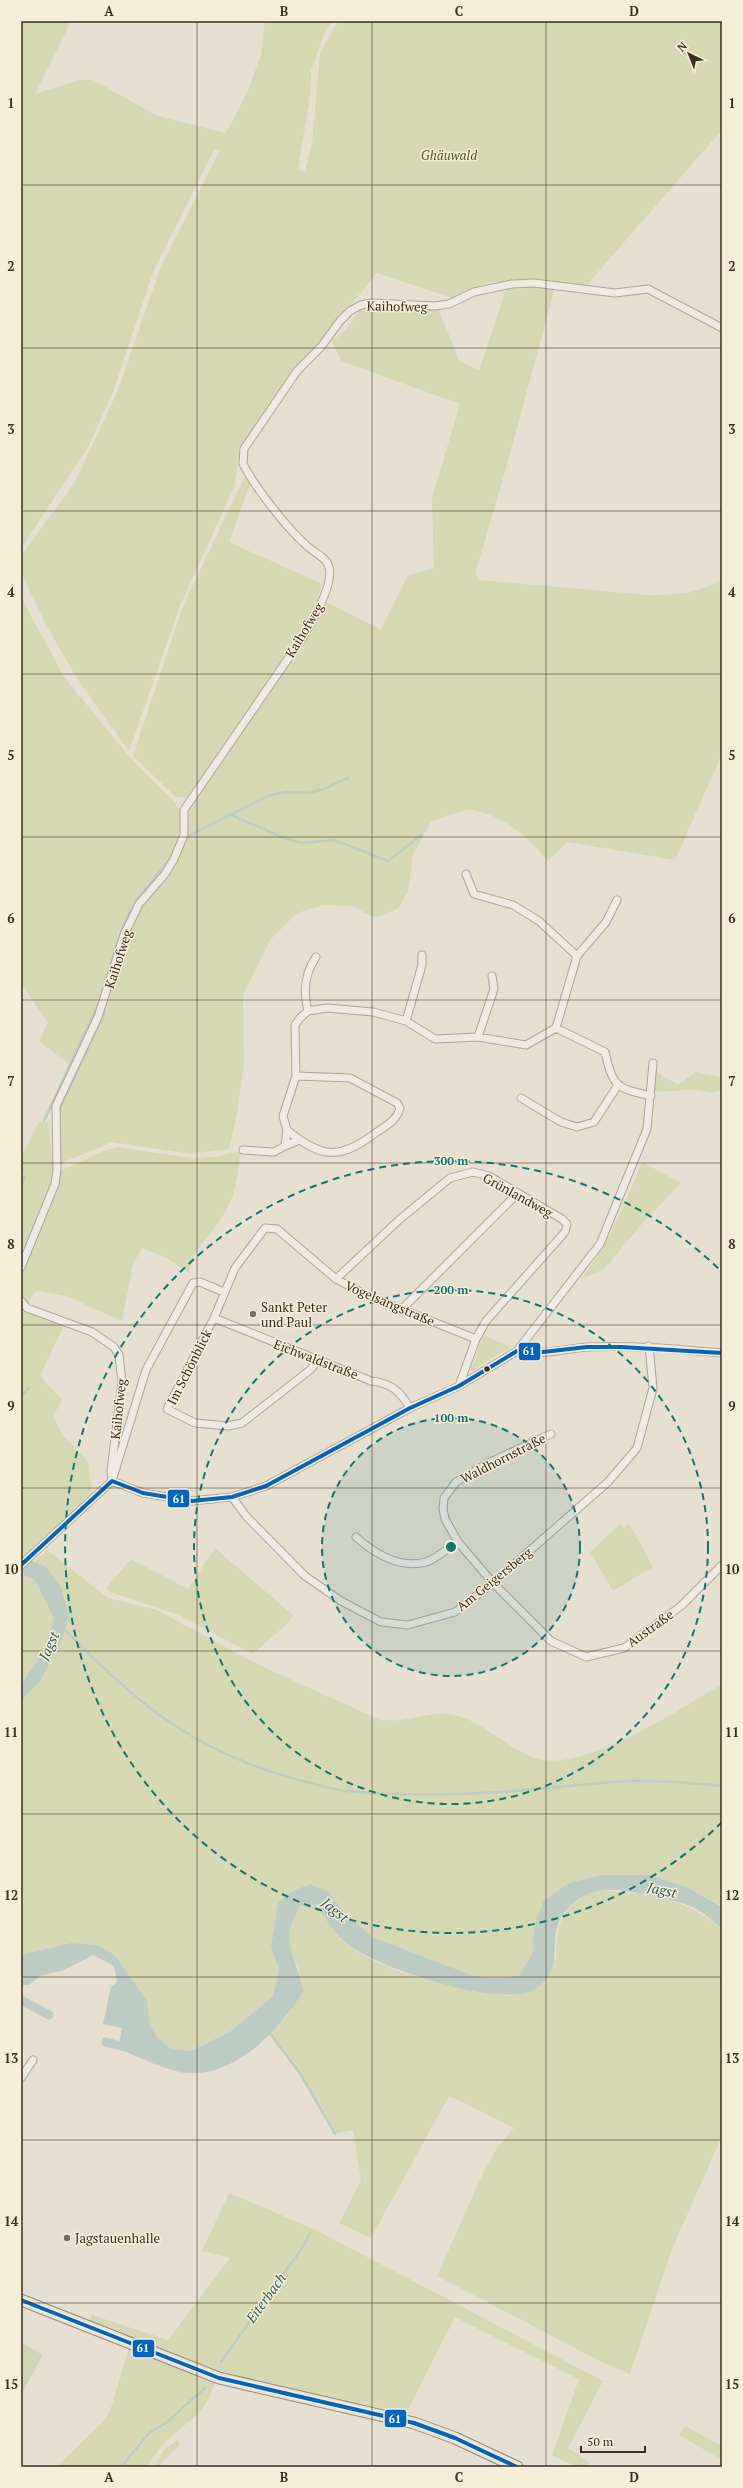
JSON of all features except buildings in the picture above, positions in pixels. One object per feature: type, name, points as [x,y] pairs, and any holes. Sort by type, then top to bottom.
[{"type":"main road","points":[[21,2300],[219,2378],[414,2423],[455,2438],[517,2467]]},
{"type":"street","name":"Kaihofweg","points":[[21,1267],[55,1184],[57,1170],[56,1106],[98,1017],[124,935],[139,904],[165,874],[174,859],[184,835],[184,810],[303,637],[320,610],[324,598],[330,568],[327,562],[296,536],[243,464],[244,449],[297,371],[321,348],[340,321],[350,311],[361,305],[372,303],[435,306],[449,304],[474,292],[512,284],[534,284],[615,293],[648,289],[722,328]]},
{"type":"street","points":[[466,874],[474,894],[513,905],[539,921],[577,956]]},
{"type":"street","points":[[285,1146],[287,1130],[283,1116],[296,1076],[295,1025],[308,1011],[327,1008],[373,1012],[406,1021],[435,1039],[478,1037],[526,1045],[556,1028],[577,956],[606,922],[617,900]]},
{"type":"street","points":[[406,1021],[422,965],[422,955]]},
{"type":"street","points":[[308,1011],[304,998],[308,969],[316,957]]},
{"type":"street","points":[[478,1037],[494,989],[492,976]]},
{"type":"street","points":[[556,1028],[605,1052],[611,1078],[618,1085],[651,1096]]},
{"type":"street","points":[[112,1481],[143,1493],[192,1501],[232,1497],[266,1486],[410,1408],[459,1386],[517,1351],[600,1244],[647,1129],[654,1063]]},
{"type":"street","points":[[287,1130],[299,1140],[320,1151],[340,1153],[360,1145],[398,1117],[400,1108],[397,1103],[350,1078],[296,1076]]},
{"type":"street","points":[[521,1098],[561,1122],[577,1127],[594,1122],[618,1085]]},
{"type":"street","points":[[243,1150],[274,1152],[299,1140]]},
{"type":"street","name":"Grünlandweg","points":[[336,1279],[399,1220],[450,1178],[473,1172],[484,1174],[562,1219],[566,1224],[565,1232],[486,1322],[476,1339]]},
{"type":"street","points":[[401,1310],[518,1193]]},
{"type":"street","name":"Vogelsangstraße","points":[[271,1227],[276,1229],[336,1279],[366,1295],[476,1339]]},
{"type":"street","name":"Im Schönblick","points":[[271,1227],[265,1228],[260,1233],[235,1268],[214,1318],[167,1410],[195,1423],[228,1426],[242,1423],[310,1370],[320,1360]]},
{"type":"street","points":[[21,1565],[112,1481],[146,1370],[193,1283],[200,1282],[224,1292]]},
{"type":"street","name":"Kaihofweg","points":[[21,1301],[27,1308],[92,1332],[109,1342],[119,1355],[122,1382],[111,1471],[112,1481]]},
{"type":"street","name":"Eichwaldstraße","points":[[214,1318],[371,1381],[383,1382],[402,1393],[410,1408]]},
{"type":"street","points":[[459,1386],[476,1339]]},
{"type":"street","points":[[517,1351],[531,1354],[586,1347],[649,1346],[722,1353]]},
{"type":"street","name":"Am Geigersberg","points":[[232,1497],[246,1516],[305,1576],[341,1601],[380,1622],[408,1625],[455,1612],[493,1583],[608,1482],[637,1448],[653,1388],[649,1346]]},
{"type":"street","name":"Waldhornstraße","points":[[493,1583],[458,1542],[445,1519],[443,1509],[444,1498],[449,1488],[456,1482],[488,1463],[551,1434]]},
{"type":"street","points":[[356,1537],[373,1553],[409,1564],[427,1562],[458,1542]]},
{"type":"street","name":"Austraße","points":[[493,1583],[551,1641],[586,1657],[624,1648],[681,1606],[722,1565]]},
{"type":"street","points":[[21,2078],[33,2060]]},
{"type":"green space","name":"Ghäuwald","points":[[21,21],[71,21],[35,94],[79,80],[93,80],[158,116],[226,133],[248,90],[261,55],[265,21],[332,21],[324,34],[311,70],[310,98],[298,169],[305,172],[312,143],[320,53],[338,21],[722,21],[722,130],[584,288],[518,281],[489,282],[455,299],[377,273],[325,336],[255,428],[239,457],[234,487],[180,606],[129,751],[76,677],[44,621],[21,572],[21,556],[75,482],[118,390],[161,266],[220,150],[214,149],[154,270],[112,395],[88,447],[21,548]]},
{"type":"green space","points":[[555,288],[503,479],[475,574],[479,580],[648,595],[686,593],[704,588],[722,579],[722,754],[675,860],[568,842],[547,861],[524,836],[505,822],[484,813],[469,810],[452,814],[431,822],[413,854],[408,892],[398,908],[385,915],[373,917],[352,906],[324,905],[297,913],[270,940],[243,995],[244,1063],[237,1114],[229,1149],[191,1154],[112,1142],[59,1164],[58,1104],[111,991],[127,932],[139,909],[177,861],[187,835],[190,806],[321,612],[324,601],[381,630],[408,575],[434,568],[432,498],[460,404],[341,361],[332,341],[346,330],[359,311],[366,307],[439,310],[459,360],[479,371],[506,289]]},
{"type":"green space","points":[[245,476],[251,482],[229,542],[322,584],[315,611],[251,709],[186,798],[176,797],[133,756],[183,606]]},
{"type":"green space","points":[[21,597],[64,677],[128,755],[175,803],[180,811],[182,822],[179,839],[169,863],[127,917],[100,1005],[70,1065],[39,1041],[48,1023],[21,983]]},
{"type":"green space","points":[[654,1070],[678,1085],[696,1072],[722,1077],[722,1090],[711,1092],[698,1090],[664,1092],[653,1091]]},
{"type":"green space","points":[[39,1122],[48,1122],[54,1176],[21,1261],[21,1180],[24,1174],[21,1172],[21,1158]]},
{"type":"green space","points":[[118,1147],[191,1158],[215,1157],[241,1151],[234,1190],[226,1211],[194,1256],[189,1273],[167,1258],[142,1248],[133,1264],[122,1321],[66,1296],[36,1291],[27,1304],[21,1298],[21,1273],[56,1186],[58,1172],[103,1151]]},
{"type":"green space","points":[[642,1162],[681,1183],[647,1218],[604,1269],[581,1279],[600,1252],[616,1223]]},
{"type":"green space","points":[[21,1307],[39,1318],[64,1326],[40,1376],[62,1400],[53,1416],[63,1435],[88,1462],[92,1495],[23,1557]]},
{"type":"green space","points":[[483,1335],[511,1347],[487,1361],[474,1371],[470,1371]]},
{"type":"green space","points":[[629,1523],[653,1567],[613,1591],[590,1552],[620,1524],[624,1528]]},
{"type":"green space","points":[[215,1548],[293,1615],[288,1623],[253,1654],[176,1614],[110,1592],[106,1588],[131,1559],[188,1589]]},
{"type":"green space","points":[[47,1550],[108,1598],[157,1610],[257,1664],[380,1720],[398,1720],[436,1714],[451,1714],[478,1725],[525,1754],[535,1758],[555,1761],[578,1757],[604,1748],[657,1722],[722,1684],[722,1906],[687,1887],[650,1875],[602,1875],[534,1927],[533,1952],[519,1976],[496,1978],[474,1976],[372,1937],[343,1911],[329,1892],[278,1903],[271,1945],[279,1970],[273,1996],[231,2031],[191,2051],[169,2048],[156,2036],[150,2024],[147,2001],[115,1955],[97,1945],[71,1943],[21,1955],[21,1701],[41,1680],[61,1641],[45,1566],[34,1562]]},
{"type":"green space","points":[[21,1574],[35,1580],[54,1618],[44,1650],[21,1685]]},
{"type":"green space","points":[[599,1890],[634,1893],[664,1898],[693,1909],[722,1929],[722,2136],[672,2249],[630,2374],[598,2360],[437,2276],[483,2173],[497,2148],[514,2128],[449,2096],[371,2238],[339,2223],[361,2181],[353,2130],[334,2134],[300,2075],[271,2033],[289,2014],[299,1969],[291,1952],[289,1937],[292,1922],[301,1906],[316,1905],[346,1944],[362,1955],[381,1964],[402,1972],[448,1985],[492,1994],[511,1996],[556,1959],[556,1946],[560,1924],[569,1908],[587,1895]]},
{"type":"green space","points":[[229,2193],[314,2229],[603,2381],[568,2448],[589,2462],[587,2467],[577,2467],[552,2455],[579,2379],[455,2317],[406,2413],[271,2386],[194,2363],[89,2323],[92,2315],[168,2340],[230,2258],[202,2251]]},
{"type":"green space","points":[[21,2342],[43,2355],[21,2395]]},
{"type":"green space","points":[[129,2348],[215,2382],[208,2400],[196,2415],[164,2443],[147,2467],[56,2467],[102,2423],[110,2411]]},
{"type":"green space","points":[[685,2426],[722,2446],[722,2460],[679,2435]]},
{"type":"green space","points":[[178,2439],[180,2445],[162,2462],[160,2467],[154,2467],[164,2450]]},
{"type":"water","name":"Jagst","points":[[21,1557],[45,1566],[61,1587],[69,1617],[61,1641],[41,1680],[21,1701],[21,1685],[44,1650],[54,1618],[35,1580],[21,1574]]},
{"type":"water","name":"Jagst","points":[[602,1875],[650,1875],[687,1887],[722,1907],[722,1929],[697,1909],[673,1900],[618,1890],[593,1892],[574,1902],[563,1914],[558,1924],[556,1933],[553,1963],[545,1981],[535,1989],[519,1994],[495,1994],[468,1990],[439,1983],[409,1974],[383,1963],[361,1953],[346,1943],[334,1930],[316,1905],[301,1906],[290,1929],[290,1939],[291,1949],[303,1992],[282,2021],[255,2048],[240,2059],[223,2067],[206,2072],[188,2073],[171,2070],[118,2049],[122,2028],[103,2024],[111,1987],[117,1982],[114,1966],[93,1955],[64,1970],[40,1976],[29,1985],[21,1985],[21,1955],[71,1943],[97,1945],[115,1955],[147,2001],[150,2024],[156,2036],[169,2048],[191,2051],[231,2031],[273,1996],[279,1970],[271,1946],[278,1903],[293,1891],[310,1884],[329,1892],[343,1911],[372,1937],[474,1976],[496,1978],[519,1976],[533,1952],[534,1927],[543,1902],[569,1883]]},
{"type":"waterway","points":[[190,835],[268,796],[285,792],[308,793],[324,789],[348,778]]},
{"type":"waterway","points":[[229,814],[284,838],[302,843],[334,840],[388,861],[421,835]]},
{"type":"waterway","points":[[108,974],[125,921],[137,899],[169,860]]},
{"type":"waterway","points":[[44,1121],[100,1000]]},
{"type":"waterway","points":[[59,1113],[105,1012]]},
{"type":"waterway","points":[[60,1146],[61,1163]]},
{"type":"waterway","points":[[58,1184],[61,1172]]},
{"type":"waterway","points":[[21,1186],[25,1177]]},
{"type":"waterway","points":[[21,1396],[29,1388]]},
{"type":"waterway","name":"Jagst","points":[[62,1627],[88,1654],[140,1700],[166,1720],[194,1737],[224,1753],[256,1767],[326,1787],[347,1791],[385,1794],[463,1794],[626,1781],[662,1781],[722,1786]]},
{"type":"waterway","points":[[21,2000],[49,2015]]},
{"type":"waterway","name":"Eiterbach","points":[[269,2032],[301,2075],[335,2134]]},
{"type":"waterway","points":[[106,2042],[121,2046],[128,2045]]},
{"type":"waterway","name":"Eiterbach","points":[[221,2362],[302,2248],[310,2233]]},
{"type":"waterway","name":"Eiterbach","points":[[121,2467],[150,2432],[166,2423],[205,2388]]},
{"type":"transit line","name":"61","points":[[21,1565],[112,1481],[143,1493],[192,1501],[232,1497],[266,1486],[410,1408],[459,1386],[517,1351],[543,1352],[587,1347],[621,1347],[722,1353]]},
{"type":"transit line","name":"61","points":[[21,2300],[219,2378],[414,2423],[455,2438],[517,2467]]},
{"type":"place","name":"Sankt Peter und Paul","points":[[253,1314]]},
{"type":"place","name":"Jagstauenhalle","points":[[67,2238]]}]
